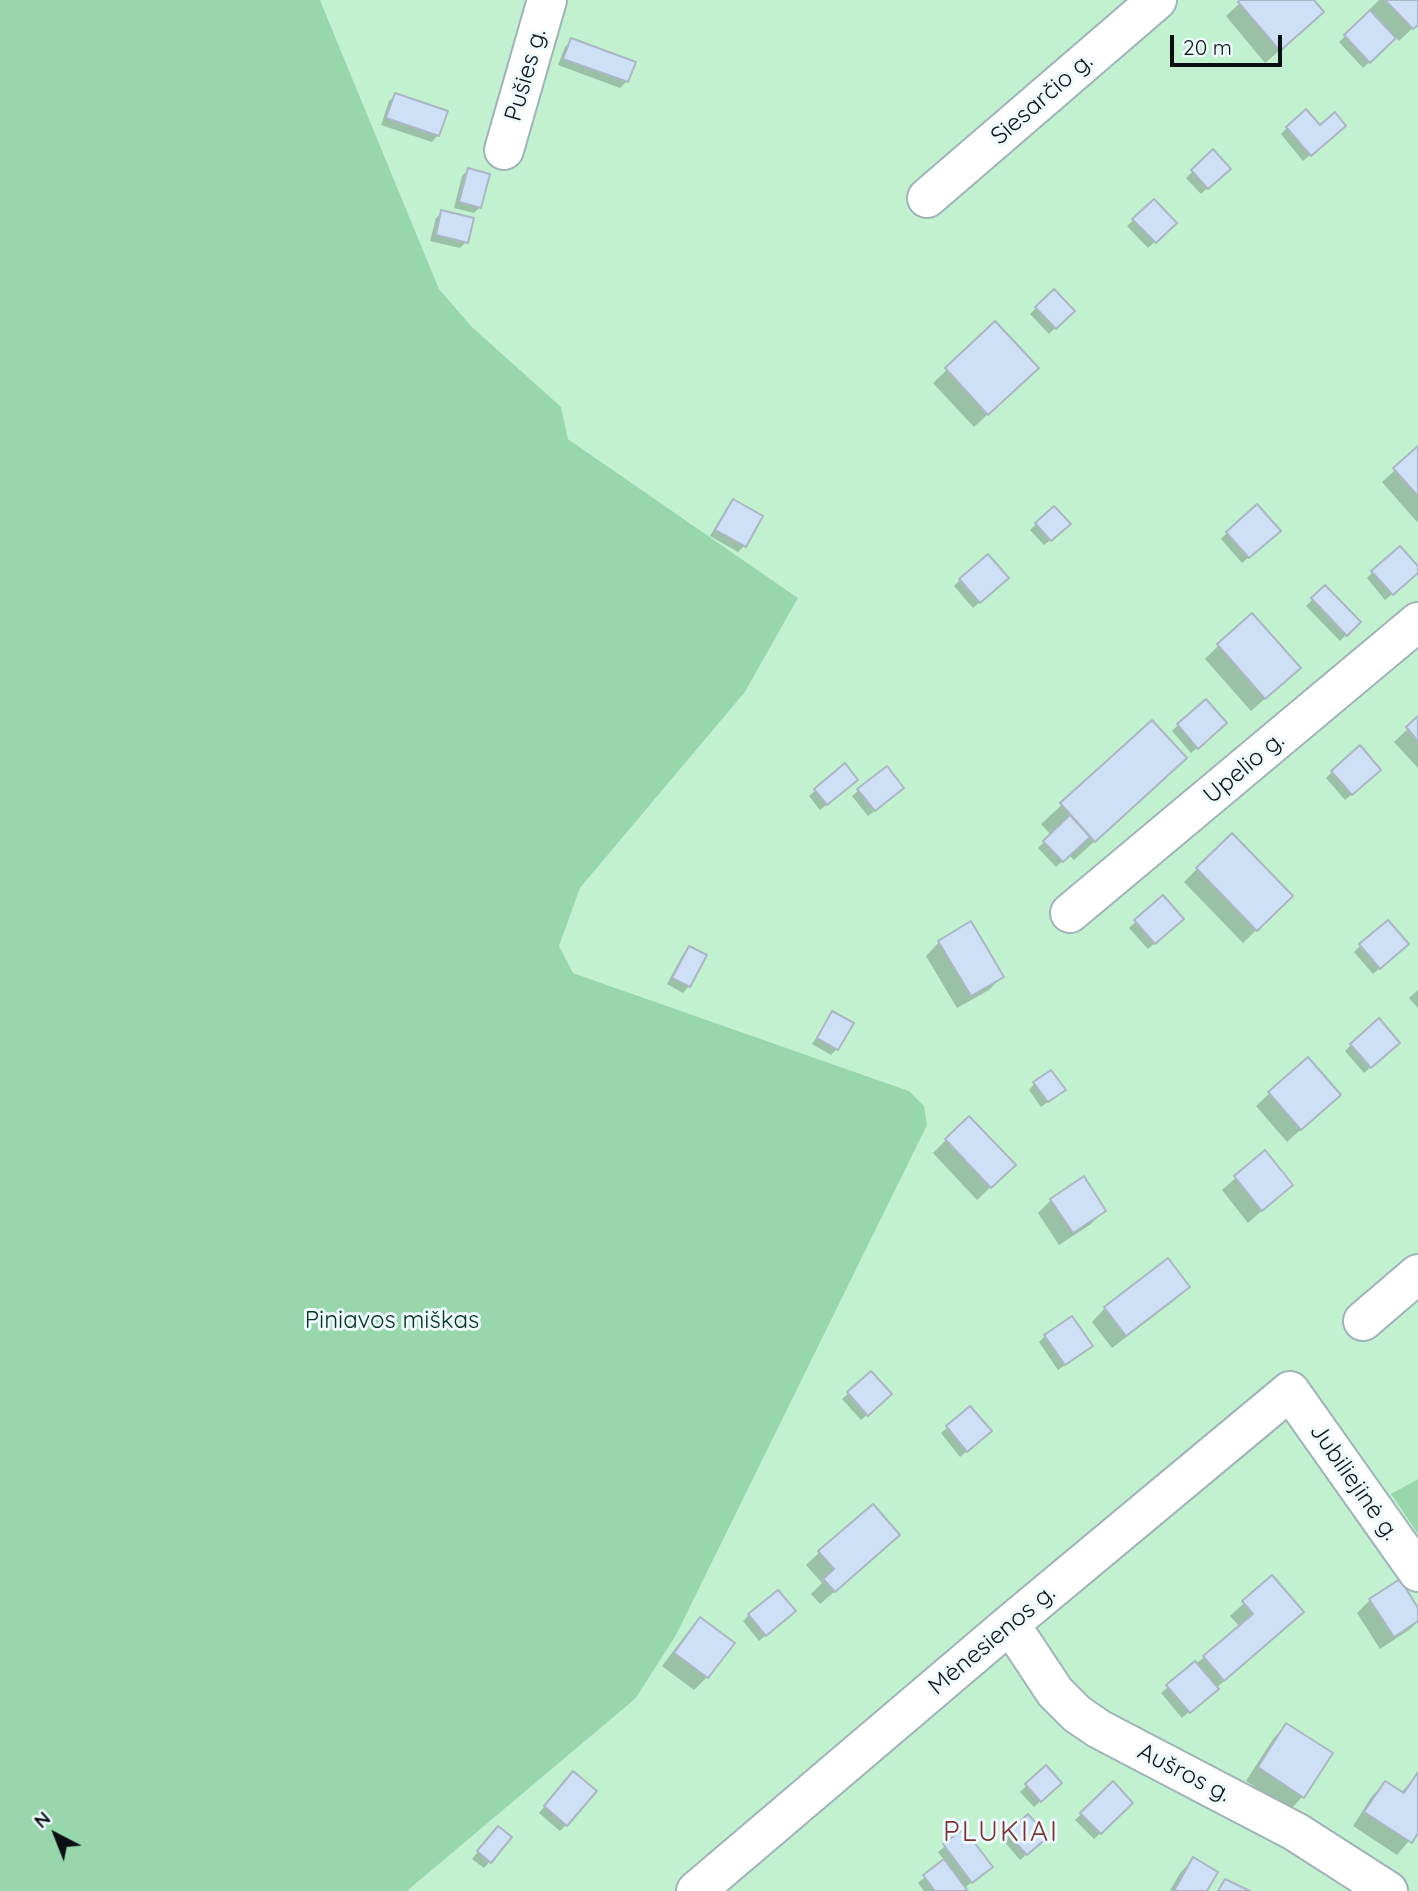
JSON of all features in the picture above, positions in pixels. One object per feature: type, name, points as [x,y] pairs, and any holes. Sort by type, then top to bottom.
[{"type":"street","name":"Pušies g.","points":[[504,150],[547,0]]},
{"type":"street","name":"Siesarčio g.","points":[[927,198],[1157,0]]},
{"type":"street","name":"Upelio g.","points":[[1070,914],[1418,622]]},
{"type":"street","points":[[1363,1321],[1418,1274]]},
{"type":"street","name":"Jubiliejinė g.","points":[[1290,1391],[1418,1572]]},
{"type":"street","name":"Mėnesienos g.","points":[[712,1887],[1010,1624],[1290,1391]]},
{"type":"street","name":"Aušros g.","points":[[1010,1624],[1055,1692],[1099,1729],[1296,1832],[1388,1891]]},
{"type":"green space","name":"Piniavos miškas","points":[[0,0],[320,0],[439,289],[472,327],[561,407],[568,439],[798,598],[745,692],[580,888],[559,946],[573,973],[909,1091],[924,1106],[927,1125],[676,1635],[635,1699],[407,1891],[0,1891]]},
{"type":"green space","points":[[320,0],[1418,0],[1418,1479],[1392,1494],[1418,1534],[1418,1891],[407,1891],[635,1699],[909,1091],[573,973],[558,946],[580,888],[745,692],[798,598],[568,439],[560,407],[472,327],[439,289]]},
{"type":"green space","points":[[1418,1479],[1418,1534],[1391,1494]]},
{"type":"building","points":[[1314,0],[1324,12],[1280,51],[1238,2]]},
{"type":"building","points":[[1385,0],[1418,0],[1418,25],[1413,29]]},
{"type":"building","points":[[1370,10],[1396,38],[1370,63],[1344,35]]},
{"type":"building","points":[[571,38],[636,62],[628,82],[563,59]]},
{"type":"building","points":[[395,93],[448,111],[439,136],[386,118]]},
{"type":"building","points":[[1306,109],[1320,125],[1335,112],[1346,126],[1311,156],[1286,127]]},
{"type":"building","points":[[1213,149],[1231,169],[1208,189],[1191,170]]},
{"type":"building","points":[[468,168],[490,174],[481,208],[459,202]]},
{"type":"building","points":[[1154,199],[1177,223],[1156,243],[1132,219]]},
{"type":"building","points":[[441,210],[474,218],[468,243],[436,235]]},
{"type":"building","points":[[1054,289],[1075,311],[1056,329],[1035,307]]},
{"type":"building","points":[[995,321],[1039,368],[988,415],[945,368]]},
{"type":"building","points":[[1418,446],[1418,496],[1393,468]]},
{"type":"building","points":[[733,499],[763,516],[746,547],[715,530]]},
{"type":"building","points":[[1257,504],[1281,531],[1249,558],[1226,532]]},
{"type":"building","points":[[1054,506],[1071,524],[1051,541],[1035,523]]},
{"type":"building","points":[[1400,546],[1418,566],[1418,573],[1393,595],[1371,571]]},
{"type":"building","points":[[988,554],[1009,578],[980,603],[959,579]]},
{"type":"building","points":[[1325,585],[1361,622],[1347,636],[1311,598]]},
{"type":"building","points":[[1252,613],[1301,668],[1265,699],[1217,644]]},
{"type":"building","points":[[1206,699],[1227,723],[1198,749],[1177,724]]},
{"type":"building","points":[[1418,716],[1418,741],[1406,727]]},
{"type":"building","points":[[1152,720],[1187,758],[1095,842],[1060,803]]},
{"type":"building","points":[[1360,745],[1381,770],[1352,795],[1331,771]]},
{"type":"building","points":[[845,763],[858,780],[827,805],[814,789]]},
{"type":"building","points":[[887,766],[904,788],[875,811],[857,789]]},
{"type":"building","points":[[1070,815],[1090,837],[1063,862],[1043,841]]},
{"type":"building","points":[[1232,833],[1293,896],[1257,931],[1196,868]]},
{"type":"building","points":[[1163,895],[1184,919],[1155,944],[1134,920]]},
{"type":"building","points":[[1388,920],[1409,944],[1380,969],[1359,944]]},
{"type":"building","points":[[971,921],[1004,977],[971,996],[938,941]]},
{"type":"building","points":[[689,946],[707,955],[690,987],[672,978]]},
{"type":"building","points":[[832,1011],[854,1023],[838,1050],[817,1038]]},
{"type":"building","points":[[1379,1018],[1400,1043],[1371,1068],[1350,1044]]},
{"type":"building","points":[[1308,1057],[1341,1095],[1301,1130],[1268,1092]]},
{"type":"building","points":[[1051,1070],[1066,1090],[1048,1102],[1033,1082]]},
{"type":"building","points":[[969,1116],[1016,1165],[991,1188],[945,1139]]},
{"type":"building","points":[[1265,1150],[1293,1185],[1262,1211],[1234,1176]]},
{"type":"building","points":[[1084,1176],[1106,1211],[1073,1233],[1050,1199]]},
{"type":"building","points":[[1168,1258],[1190,1287],[1126,1336],[1104,1307]]},
{"type":"building","points":[[1072,1316],[1093,1346],[1065,1365],[1044,1335]]},
{"type":"building","points":[[871,1371],[892,1394],[868,1416],[847,1392]]},
{"type":"building","points":[[970,1406],[992,1431],[967,1452],[946,1426]]},
{"type":"building","points":[[873,1504],[900,1535],[835,1592],[823,1579],[834,1569],[818,1551]]},
{"type":"building","points":[[1272,1575],[1304,1612],[1224,1681],[1203,1656],[1253,1614],[1242,1601]]},
{"type":"building","points":[[1400,1579],[1418,1608],[1418,1621],[1394,1637],[1369,1599]]},
{"type":"building","points":[[778,1590],[796,1611],[766,1636],[748,1614]]},
{"type":"building","points":[[700,1617],[735,1643],[708,1678],[674,1653]]},
{"type":"building","points":[[1195,1661],[1219,1689],[1190,1713],[1166,1685]]},
{"type":"building","points":[[1286,1723],[1333,1753],[1304,1798],[1258,1767]]},
{"type":"building","points":[[1046,1765],[1062,1783],[1041,1802],[1025,1784]]},
{"type":"building","points":[[573,1771],[597,1791],[567,1826],[544,1806]]},
{"type":"building","points":[[1418,1772],[1418,1833],[1412,1843],[1364,1812],[1385,1781],[1404,1793]]},
{"type":"building","points":[[1113,1781],[1133,1803],[1101,1834],[1080,1813]]},
{"type":"building","points":[[1028,1814],[1048,1837],[1027,1855],[1007,1833]]},
{"type":"building","points":[[498,1826],[512,1837],[491,1863],[477,1851]]},
{"type":"building","points":[[964,1829],[993,1867],[972,1883],[943,1844]]},
{"type":"building","points":[[1193,1857],[1218,1872],[1207,1891],[1174,1891]]},
{"type":"building","points":[[944,1859],[968,1891],[935,1891],[923,1875]]},
{"type":"building","points":[[1225,1879],[1250,1891],[1218,1891]]},
{"type":"district","name":"PLUKIAI","points":[[1001,1833]]}]
